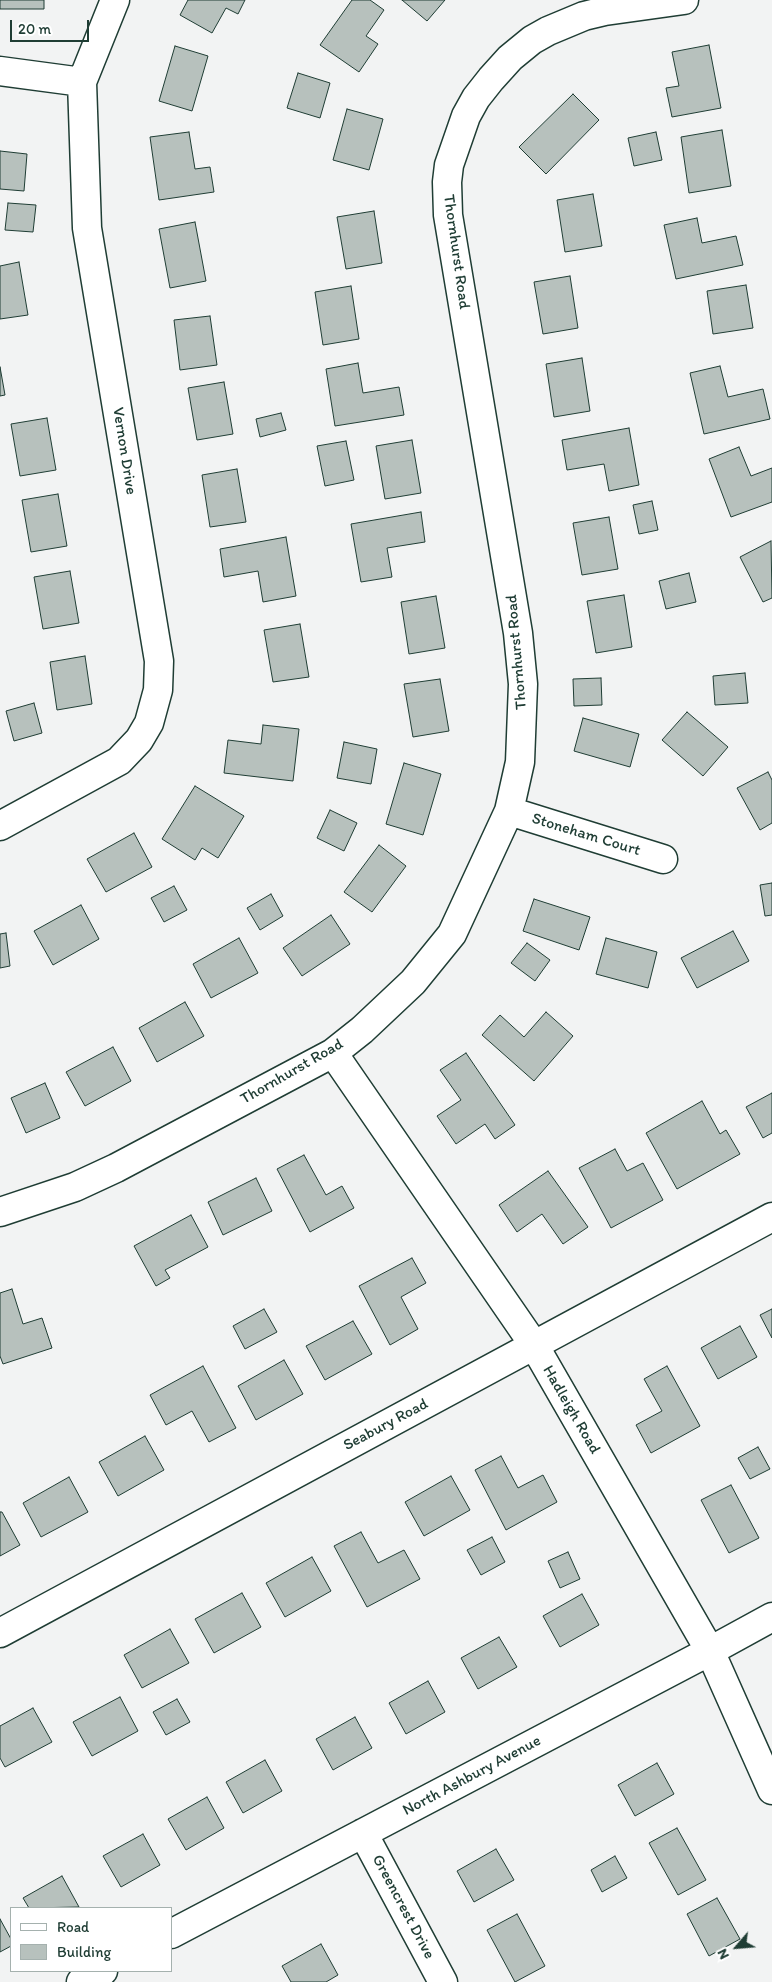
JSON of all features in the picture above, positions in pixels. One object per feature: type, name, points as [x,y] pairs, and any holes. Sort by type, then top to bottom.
[{"type":"street","name":"Vernon Drive","points":[[0,826],[119,760],[139,740],[149,723],[155,706],[159,683],[159,661],[87,228],[82,82],[115,0]]},
{"type":"street","name":"Thornhurst Road","points":[[0,1212],[75,1187],[116,1168],[333,1053],[362,1030],[413,982],[452,934],[509,811],[520,762],[523,684],[518,632],[448,215],[447,182],[449,165],[466,116],[476,98],[510,58],[532,40],[584,16],[605,11],[684,0]]},
{"type":"street","points":[[0,71],[82,82]]},
{"type":"street","name":"Stoneham Court","points":[[509,811],[663,859]]},
{"type":"street","name":"Hadleigh Road","points":[[333,1053],[534,1345],[710,1651],[772,1790]]},
{"type":"street","name":"Seabury Road","points":[[0,1633],[772,1217]]},
{"type":"street","name":"North Ashbury Avenue","points":[[172,1933],[772,1617]]},
{"type":"street","name":"Greencrest Drive","points":[[363,1833],[443,1982]]},
{"type":"street","points":[[82,1982],[101,1972]]},
{"type":"building","points":[[0,0],[44,0],[44,9],[0,9]]},
{"type":"building","points":[[188,0],[245,0],[238,14],[226,8],[212,33],[180,15]]},
{"type":"building","points":[[352,0],[370,0],[384,10],[366,36],[378,44],[359,72],[320,45]]},
{"type":"building","points":[[402,0],[445,0],[427,21]]},
{"type":"building","points":[[709,45],[721,108],[672,117],[666,88],[679,86],[672,52]]},
{"type":"building","points":[[175,46],[208,56],[192,111],[159,101]]},
{"type":"building","points":[[298,73],[330,83],[320,118],[287,108]]},
{"type":"building","points":[[573,94],[599,120],[546,174],[519,147]]},
{"type":"building","points":[[347,109],[383,119],[369,170],[333,160]]},
{"type":"building","points":[[722,130],[731,186],[689,193],[681,137]]},
{"type":"building","points":[[189,132],[195,169],[210,167],[214,192],[159,200],[150,137]]},
{"type":"building","points":[[656,132],[662,160],[634,166],[628,138]]},
{"type":"building","points":[[0,151],[27,154],[24,191],[0,189]]},
{"type":"building","points":[[593,194],[602,246],[565,252],[557,200]]},
{"type":"building","points":[[8,203],[36,205],[33,232],[5,230]]},
{"type":"building","points":[[374,211],[382,263],[346,269],[337,217]]},
{"type":"building","points":[[697,218],[702,243],[736,236],[743,265],[676,279],[664,225]]},
{"type":"building","points":[[195,222],[206,281],[170,288],[159,229]]},
{"type":"building","points":[[19,262],[28,315],[0,319],[0,266]]},
{"type":"building","points":[[570,276],[578,328],[543,334],[534,282]]},
{"type":"building","points":[[746,285],[753,328],[713,334],[707,291]]},
{"type":"building","points":[[351,286],[359,339],[323,345],[315,292]]},
{"type":"building","points":[[210,316],[217,365],[180,370],[174,320]]},
{"type":"building","points":[[582,358],[590,411],[554,417],[546,364]]},
{"type":"building","points":[[358,363],[363,393],[399,387],[404,415],[335,426],[326,369]]},
{"type":"building","points":[[720,366],[728,397],[763,389],[770,419],[704,434],[690,373]]},
{"type":"building","points":[[0,367],[5,395],[0,396]]},
{"type":"building","points":[[224,382],[233,434],[197,440],[188,388]]},
{"type":"building","points":[[281,413],[286,430],[260,437],[256,419]]},
{"type":"building","points":[[47,418],[56,470],[20,476],[11,424]]},
{"type":"building","points":[[629,428],[639,485],[609,491],[604,464],[567,470],[562,440]]},
{"type":"building","points":[[412,440],[421,493],[385,499],[376,446]]},
{"type":"building","points":[[346,441],[354,480],[325,486],[317,446]]},
{"type":"building","points":[[739,447],[751,476],[772,468],[772,502],[731,517],[709,459]]},
{"type":"building","points":[[237,469],[246,522],[210,527],[202,475]]},
{"type":"building","points":[[58,494],[67,546],[31,552],[22,500]]},
{"type":"building","points":[[652,501],[658,530],[639,534],[633,505]]},
{"type":"building","points":[[421,512],[425,542],[387,548],[392,577],[361,582],[351,524]]},
{"type":"building","points":[[609,517],[618,569],[582,575],[573,523]]},
{"type":"building","points":[[286,537],[296,596],[263,602],[258,571],[224,577],[220,549]]},
{"type":"building","points":[[771,541],[772,598],[763,602],[740,557]]},
{"type":"building","points":[[70,571],[79,623],[43,629],[34,577]]},
{"type":"building","points":[[689,573],[696,602],[666,609],[659,581]]},
{"type":"building","points":[[624,595],[632,647],[596,653],[587,601]]},
{"type":"building","points":[[436,596],[445,648],[409,654],[401,602]]},
{"type":"building","points":[[300,624],[309,677],[273,682],[264,630]]},
{"type":"building","points":[[85,656],[92,704],[57,710],[50,662]]},
{"type":"building","points":[[745,673],[748,703],[715,705],[713,676]]},
{"type":"building","points":[[601,678],[602,705],[574,706],[573,679]]},
{"type":"building","points":[[440,679],[449,731],[413,737],[404,684]]},
{"type":"building","points":[[34,703],[42,733],[14,741],[6,711]]},
{"type":"building","points":[[687,712],[728,747],[703,776],[662,740]]},
{"type":"building","points":[[583,718],[639,734],[630,767],[574,751]]},
{"type":"building","points":[[263,725],[299,729],[293,781],[224,773],[228,740],[261,744]]},
{"type":"building","points":[[344,742],[377,749],[371,784],[337,778]]},
{"type":"building","points":[[404,763],[441,774],[423,835],[386,824]]},
{"type":"building","points":[[768,772],[772,780],[772,823],[760,830],[737,788]]},
{"type":"building","points":[[195,786],[244,816],[218,858],[202,848],[195,860],[162,839]]},
{"type":"building","points":[[330,810],[357,823],[344,851],[317,838]]},
{"type":"building","points":[[134,833],[152,867],[106,892],[87,859]]},
{"type":"building","points":[[379,845],[406,866],[372,912],[344,892]]},
{"type":"building","points":[[772,883],[772,915],[765,916],[760,885]]},
{"type":"building","points":[[174,886],[187,910],[164,922],[151,898]]},
{"type":"building","points":[[271,894],[283,916],[260,930],[247,908]]},
{"type":"building","points":[[534,899],[590,917],[579,950],[523,931]]},
{"type":"building","points":[[81,905],[99,939],[53,965],[34,931]]},
{"type":"building","points":[[331,915],[350,944],[302,976],[283,948]]},
{"type":"building","points":[[733,931],[749,961],[697,988],[681,958]]},
{"type":"building","points":[[6,933],[10,966],[0,968],[0,934]]},
{"type":"building","points":[[239,938],[258,973],[211,998],[193,964]]},
{"type":"building","points":[[606,938],[657,952],[648,988],[596,974]]},
{"type":"building","points":[[527,943],[550,960],[535,981],[511,963]]},
{"type":"building","points":[[185,1002],[204,1036],[157,1062],[139,1028]]},
{"type":"building","points":[[546,1012],[573,1036],[534,1081],[482,1035],[500,1015],[524,1037]]},
{"type":"building","points":[[113,1047],[131,1081],[85,1106],[66,1072]]},
{"type":"building","points":[[466,1053],[515,1125],[495,1139],[485,1124],[456,1144],[437,1116],[461,1100],[440,1070]]},
{"type":"building","points":[[45,1083],[60,1118],[26,1133],[11,1098]]},
{"type":"building","points":[[772,1093],[772,1133],[763,1138],[746,1107]]},
{"type":"building","points":[[702,1101],[720,1134],[726,1130],[740,1154],[677,1189],[646,1133]]},
{"type":"building","points":[[615,1149],[627,1171],[643,1163],[663,1200],[611,1228],[579,1168]]},
{"type":"building","points":[[304,1155],[326,1195],[342,1186],[354,1208],[310,1232],[277,1169]]},
{"type":"building","points":[[548,1171],[588,1227],[563,1244],[542,1214],[517,1232],[499,1205]]},
{"type":"building","points":[[256,1178],[272,1211],[223,1235],[208,1202]]},
{"type":"building","points":[[191,1215],[208,1247],[165,1270],[170,1278],[156,1286],[134,1246]]},
{"type":"building","points":[[412,1258],[426,1283],[401,1297],[418,1329],[390,1345],[359,1286]]},
{"type":"building","points":[[12,1289],[23,1324],[42,1318],[52,1348],[3,1364],[0,1356],[0,1293]]},
{"type":"building","points":[[264,1309],[277,1332],[245,1349],[233,1326]]},
{"type":"building","points":[[772,1309],[772,1338],[760,1315]]},
{"type":"building","points":[[353,1321],[372,1354],[325,1380],[306,1346]]},
{"type":"building","points":[[740,1326],[757,1357],[718,1379],[701,1348]]},
{"type":"building","points":[[284,1360],[303,1394],[256,1420],[238,1386]]},
{"type":"building","points":[[203,1366],[236,1428],[209,1442],[192,1411],[166,1425],[150,1395]]},
{"type":"building","points":[[667,1366],[700,1426],[651,1453],[636,1425],[662,1411],[644,1379]]},
{"type":"building","points":[[145,1436],[164,1470],[118,1496],[99,1462]]},
{"type":"building","points":[[758,1447],[770,1469],[750,1479],[738,1458]]},
{"type":"building","points":[[501,1456],[518,1488],[543,1475],[557,1502],[506,1530],[475,1470]]},
{"type":"building","points":[[451,1476],[470,1510],[424,1536],[405,1502]]},
{"type":"building","points":[[69,1477],[88,1512],[41,1537],[23,1503]]},
{"type":"building","points":[[731,1485],[759,1538],[729,1553],[701,1500]]},
{"type":"building","points":[[0,1512],[2,1512],[20,1545],[0,1556]]},
{"type":"building","points":[[361,1532],[378,1563],[404,1550],[420,1579],[367,1607],[334,1546]]},
{"type":"building","points":[[492,1537],[505,1562],[481,1575],[467,1550]]},
{"type":"building","points":[[568,1552],[580,1579],[560,1588],[548,1561]]},
{"type":"building","points":[[312,1557],[331,1591],[285,1617],[266,1583]]},
{"type":"building","points":[[242,1593],[261,1627],[214,1653],[195,1619]]},
{"type":"building","points":[[582,1594],[599,1625],[560,1647],[543,1616]]},
{"type":"building","points":[[170,1629],[189,1663],[142,1688],[124,1655]]},
{"type":"building","points":[[499,1637],[517,1667],[478,1689],[461,1658]]},
{"type":"building","points":[[428,1681],[445,1712],[406,1734],[389,1703]]},
{"type":"building","points":[[120,1697],[138,1731],[92,1756],[73,1722]]},
{"type":"building","points":[[177,1699],[190,1722],[166,1735],[153,1712]]},
{"type":"building","points":[[33,1708],[52,1742],[5,1767],[0,1758],[0,1726]]},
{"type":"building","points":[[355,1717],[372,1748],[333,1770],[316,1739]]},
{"type":"building","points":[[265,1760],[282,1791],[243,1813],[226,1782]]},
{"type":"building","points":[[657,1763],[674,1794],[635,1816],[618,1785]]},
{"type":"building","points":[[207,1797],[224,1828],[186,1850],[168,1819]]},
{"type":"building","points":[[677,1828],[706,1880],[678,1895],[649,1843]]},
{"type":"building","points":[[143,1834],[160,1865],[121,1887],[103,1856]]},
{"type":"building","points":[[496,1849],[514,1880],[474,1902],[457,1871]]},
{"type":"building","points":[[615,1856],[627,1878],[602,1892],[591,1870]]},
{"type":"building","points":[[62,1876],[79,1907],[28,1907],[23,1898]]},
{"type":"building","points":[[717,1898],[740,1939],[709,1956],[687,1914]]},
{"type":"building","points":[[517,1914],[545,1966],[515,1982],[487,1930]]},
{"type":"building","points":[[0,1919],[10,1937],[10,1947],[0,1952]]},
{"type":"building","points":[[321,1944],[338,1975],[326,1982],[291,1982],[282,1966]]}]
